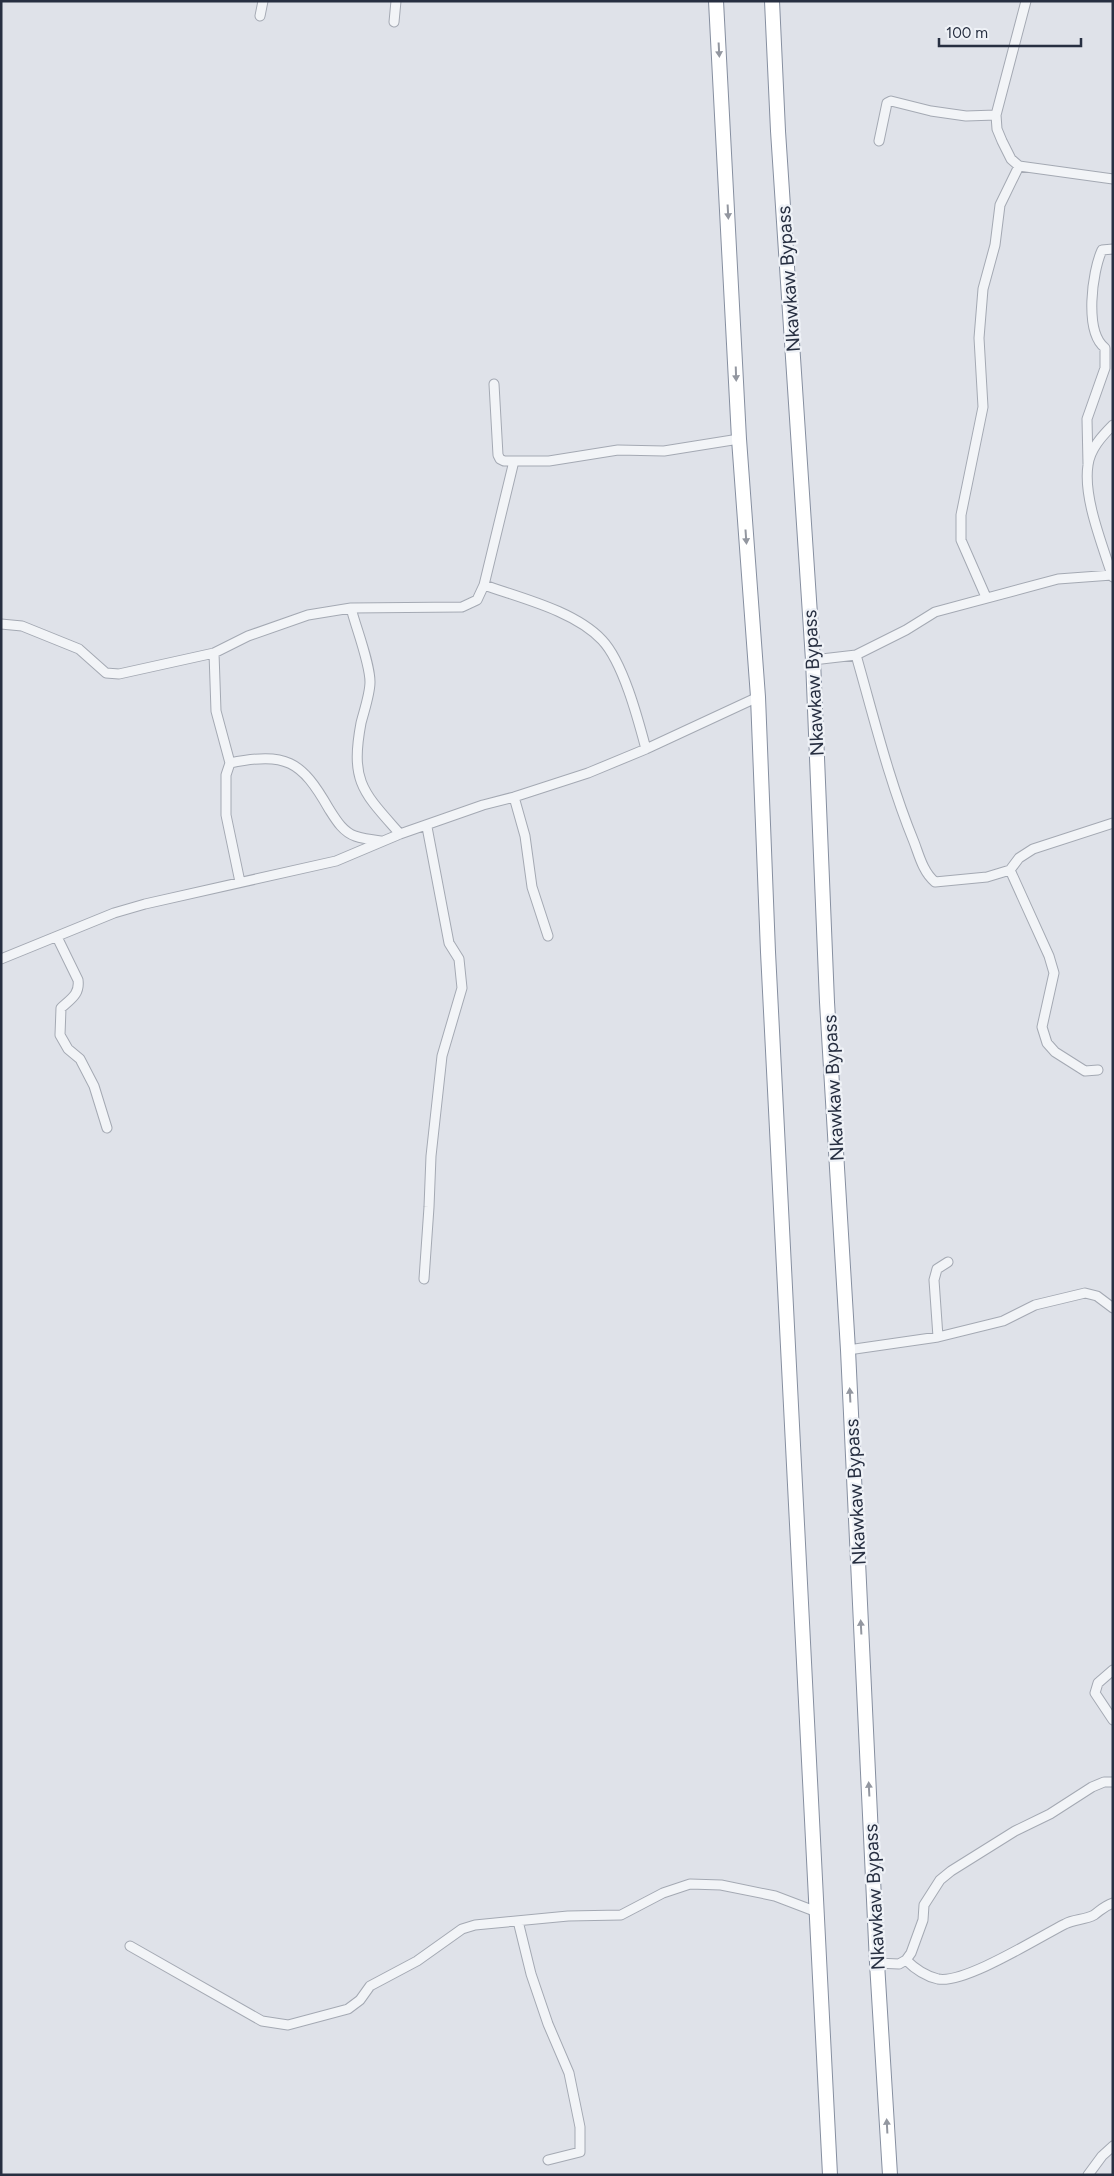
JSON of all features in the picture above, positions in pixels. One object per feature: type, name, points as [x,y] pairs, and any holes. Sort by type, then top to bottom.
[{"type":"highway","points":[[716,1],[739,439],[758,697],[768,952],[830,2175]]},
{"type":"highway","name":"Nkawkaw Bypass","points":[[772,1],[778,130],[813,660],[827,1002],[848,1350],[877,1963],[890,2175]]},
{"type":"street","points":[[260,16],[263,1]]},
{"type":"street","points":[[394,22],[396,1]]},
{"type":"street","points":[[1026,1],[996,115],[1002,141],[1011,159],[1019,166],[1113,179]]},
{"type":"street","points":[[878,141],[887,103],[891,101],[931,111],[966,116],[996,115]]},
{"type":"street","points":[[986,598],[961,540],[961,515],[982,407],[979,338],[983,289],[995,245],[1000,205],[1019,166]]},
{"type":"street","points":[[813,660],[856,655],[906,630],[935,612],[1058,579],[1112,576],[1089,494],[1087,419],[1105,368],[1104,348],[1098,343],[1094,333],[1092,305],[1096,263],[1102,250],[1113,249]]},
{"type":"street","points":[[494,384],[498,455],[504,461],[549,461],[618,450],[664,451],[739,439]]},
{"type":"street","points":[[1088,464],[1100,438],[1113,425]]},
{"type":"street","points":[[1,624],[22,626],[78,649],[106,673],[119,674],[214,653],[248,636],[308,614],[351,608],[462,607],[477,600],[484,584],[497,538],[514,461]]},
{"type":"street","points":[[484,584],[579,622],[602,640],[617,665],[634,704],[646,750]]},
{"type":"street","points":[[351,608],[370,683],[360,729],[356,764],[362,785],[378,809],[400,834]]},
{"type":"street","points":[[214,653],[216,711],[230,763],[226,775],[226,815],[240,882]]},
{"type":"street","points":[[856,655],[886,764],[926,872],[932,879],[939,882],[987,877],[1010,870],[1019,858],[1033,849],[1113,823]]},
{"type":"street","points":[[1,959],[114,913],[145,904],[336,861],[400,834],[588,773],[646,750],[758,697]]},
{"type":"street","points":[[230,763],[274,757],[294,764],[317,787],[340,825],[355,836],[382,842]]},
{"type":"street","points":[[514,797],[525,836],[532,887],[548,936]]},
{"type":"street","points":[[424,1279],[430,1207],[431,1156],[442,1056],[462,988],[459,958],[449,942],[427,826]]},
{"type":"street","points":[[1010,870],[1049,956],[1054,973],[1042,1027],[1047,1043],[1055,1052],[1086,1071],[1098,1070]]},
{"type":"street","points":[[57,937],[80,988],[76,995],[62,1008],[60,1035],[68,1049],[80,1059],[94,1086],[107,1128]]},
{"type":"street","points":[[938,1337],[934,1280],[937,1269],[948,1262]]},
{"type":"street","points":[[848,1350],[938,1337],[1004,1320],[1035,1305],[1085,1293],[1097,1296],[1113,1308]]},
{"type":"street","points":[[1113,1670],[1098,1683],[1095,1693],[1113,1720]]},
{"type":"street","points":[[877,1963],[899,1964],[906,1960],[911,1953],[923,1920],[924,1905],[940,1880],[1015,1831],[1050,1814],[1092,1787],[1104,1782],[1113,1782]]},
{"type":"street","points":[[130,1946],[262,2020],[288,2026],[316,2020],[348,2009],[360,2000],[370,1986],[417,1961],[462,1930],[475,1925],[568,1916],[622,1915],[663,1893],[690,1884],[721,1885],[775,1896],[817,1912]]},
{"type":"street","points":[[906,1960],[917,1972],[940,1979],[968,1973],[996,1961],[1066,1923],[1093,1915],[1103,1906],[1113,1903]]},
{"type":"street","points":[[518,1921],[530,1974],[548,2024],[569,2073],[580,2126],[580,2152],[548,2160]]},
{"type":"street","points":[[1088,2175],[1102,2156],[1113,2146]]}]
